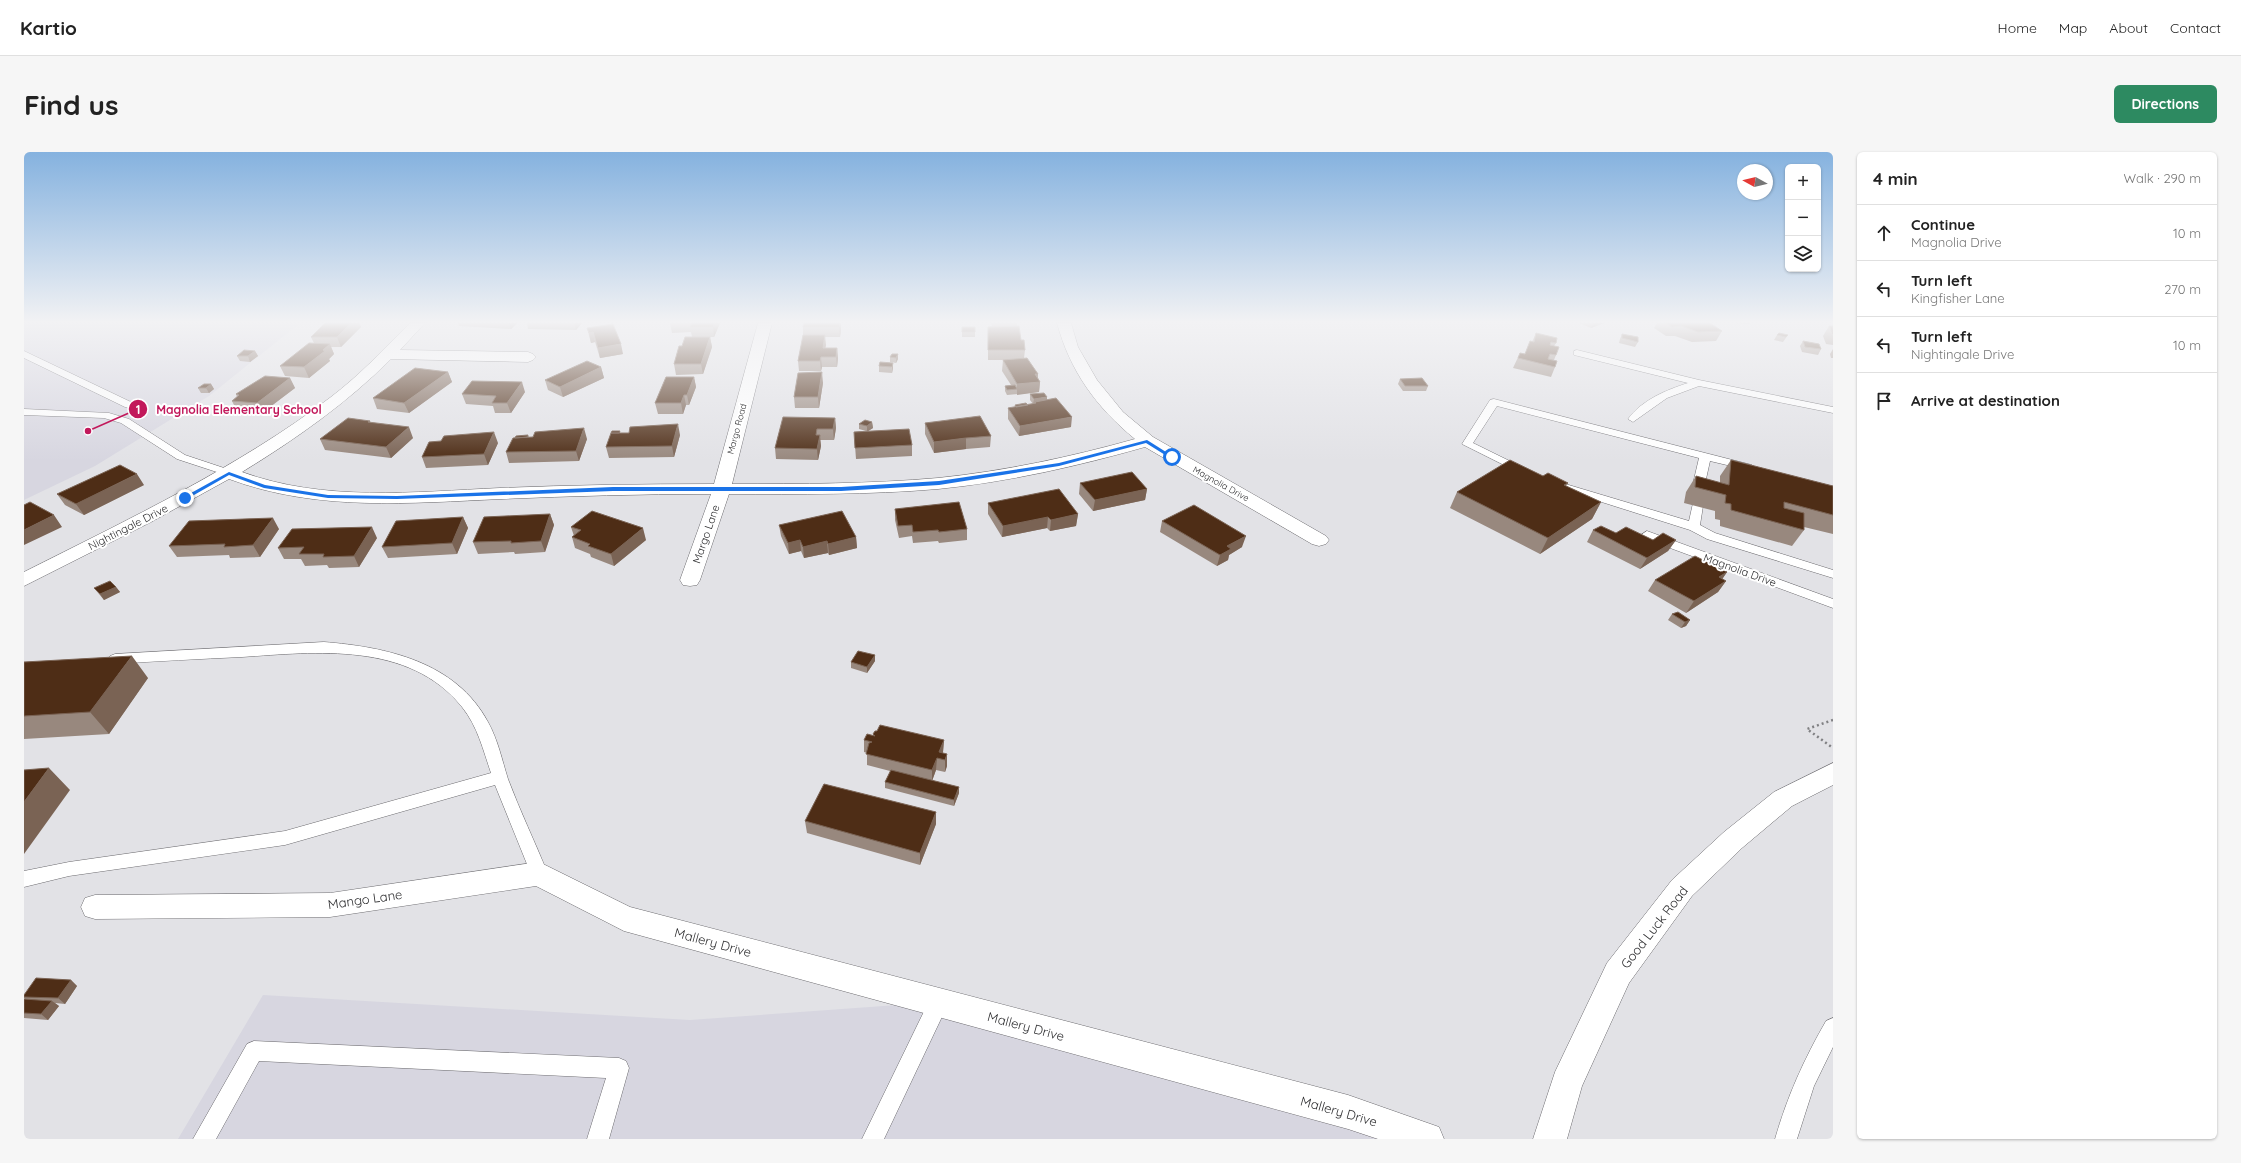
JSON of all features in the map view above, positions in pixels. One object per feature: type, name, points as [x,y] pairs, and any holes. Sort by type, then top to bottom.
[{"type":"street","name":"Nightingale Drive","points":[[24,580],[229,473],[299,428],[338,399],[371,369]]},
{"type":"street","name":"Margo Road","points":[[722,489],[753,369]]},
{"type":"street","name":"Magnolia Drive","points":[[1083,369],[1090,382],[1117,416],[1147,441],[1319,540]]},
{"type":"street","points":[[229,473],[264,486],[328,496],[397,498],[613,489],[841,489],[939,483],[1059,464],[1147,441]]},
{"type":"street","name":"Margo Lane","points":[[690,580],[722,489]]},
{"type":"street","name":"Good Luck Road","points":[[1550,1139],[1566,1083],[1618,973],[1682,888],[1733,840],[1783,799],[1833,773]]},
{"type":"street","name":"Mango Lane","points":[[95,908],[330,904],[539,874]]},
{"type":"street","name":"Mallery Drive","points":[[539,874],[624,918],[1348,1112],[1427,1139]]},
{"type":"lane","points":[[55,369],[129,405]]},
{"type":"lane","points":[[1642,369],[1699,383],[1833,410]]},
{"type":"lane","points":[[1633,419],[1661,395],[1699,383]]},
{"type":"lane","points":[[1757,470],[1494,402],[1466,444],[1537,476],[1694,527],[1711,536],[1833,574]]},
{"type":"lane","points":[[24,412],[105,414],[125,421],[182,457],[229,473]]},
{"type":"lane","points":[[1694,527],[1699,501],[1698,488],[1705,456]]},
{"type":"lane","name":"Magnolia Drive","points":[[1647,535],[1833,604]]},
{"type":"lane","points":[[102,660],[324,647],[354,649],[388,654],[420,667],[441,680],[461,698],[481,723],[500,777],[539,874]]},
{"type":"lane","points":[[24,879],[68,868],[285,838],[500,777]]},
{"type":"lane","points":[[873,1139],[940,1002]]},
{"type":"lane","points":[[1786,1139],[1796,1101],[1814,1061],[1833,1028]]},
{"type":"lane","points":[[204,1139],[254,1051],[620,1068],[598,1139]]},
{"type":"path","points":[[1833,720],[1807,729],[1833,748]]},
{"type":"shaded area","points":[[24,369],[243,369],[209,396],[95,466],[24,500]]},
{"type":"shaded area","points":[[263,995],[690,1020],[939,1002],[1423,1139],[178,1139]]},
{"type":"building","points":[[414,369],[448,372],[404,403],[373,398]]},
{"type":"building","points":[[569,369],[597,369],[560,387],[545,380]]},
{"type":"building","points":[[1008,369],[1035,369],[1038,374],[1035,374],[1040,382],[1017,384]]},
{"type":"building","points":[[822,372],[818,397],[794,397],[798,373]]},
{"type":"building","points":[[265,376],[290,378],[257,403],[232,401],[239,395],[236,394]]},
{"type":"building","points":[[666,377],[694,377],[687,395],[684,395],[681,403],[655,403]]},
{"type":"building","points":[[1422,378],[1428,386],[1405,386],[1400,379]]},
{"type":"building","points":[[472,381],[522,382],[507,403],[492,403],[496,396],[462,394]]},
{"type":"building","points":[[204,384],[211,384],[206,388],[198,388]]},
{"type":"building","points":[[1015,385],[1017,389],[1007,390],[1005,386]]},
{"type":"building","points":[[1044,393],[1047,397],[1034,399],[1030,394]]},
{"type":"building","points":[[1056,398],[1072,417],[1020,426],[1008,408],[1036,403],[1035,402]]},
{"type":"building","points":[[1026,403],[1028,405],[1016,407],[1015,405]]},
{"type":"building","points":[[980,416],[991,436],[934,442],[925,423]]},
{"type":"building","points":[[783,417],[835,418],[833,429],[817,429],[816,435],[820,435],[817,449],[775,448]]},
{"type":"building","points":[[348,418],[409,427],[386,447],[320,439]]},
{"type":"building","points":[[865,420],[872,422],[867,426],[859,424]]},
{"type":"building","points":[[678,424],[672,446],[606,447],[611,433],[629,433],[630,427]]},
{"type":"building","points":[[584,428],[576,451],[506,452],[513,438],[533,437],[535,432]]},
{"type":"building","points":[[909,429],[912,445],[855,448],[854,432]]},
{"type":"building","points":[[612,431],[620,431],[619,433],[611,433]]},
{"type":"building","points":[[494,432],[484,454],[422,457],[429,442],[441,441],[444,436]]},
{"type":"building","points":[[528,435],[527,437],[515,438],[516,436]]},
{"type":"building","points":[[1510,460],[1543,476],[1548,473],[1568,483],[1564,485],[1601,502],[1548,538],[1457,492]]},
{"type":"building","points":[[1731,460],[1833,486],[1833,515],[1784,502],[1784,508],[1804,513],[1804,530],[1731,510],[1731,504],[1725,503],[1726,495],[1695,487],[1696,476],[1729,485]]},
{"type":"building","points":[[120,465],[137,474],[76,504],[57,494]]},
{"type":"building","points":[[1132,472],[1147,489],[1095,500],[1080,483]]},
{"type":"building","points":[[1059,489],[1078,514],[1051,520],[1048,517],[1003,526],[988,503]]},
{"type":"building","points":[[30,502],[54,515],[24,530],[24,505]]},
{"type":"building","points":[[959,502],[967,529],[939,532],[938,530],[913,532],[912,525],[898,526],[895,509]]},
{"type":"building","points":[[1194,505],[1246,536],[1227,546],[1231,549],[1220,555],[1162,521]]},
{"type":"building","points":[[592,511],[643,528],[611,554],[588,546],[590,544],[572,537],[581,530],[571,527]]},
{"type":"building","points":[[842,511],[856,537],[828,544],[827,541],[803,547],[800,540],[788,543],[779,525]]},
{"type":"building","points":[[550,514],[541,541],[511,543],[511,541],[473,542],[484,517]]},
{"type":"building","points":[[463,517],[452,543],[382,547],[396,521]]},
{"type":"building","points":[[273,518],[253,545],[224,547],[225,544],[169,546],[189,521]]},
{"type":"building","points":[[1601,526],[1616,533],[1626,527],[1653,540],[1663,533],[1676,540],[1647,558],[1593,530]]},
{"type":"building","points":[[372,527],[354,556],[323,557],[324,554],[299,554],[304,547],[278,548],[292,529]]},
{"type":"building","points":[[1695,556],[1727,572],[1719,577],[1726,581],[1694,601],[1655,580]]},
{"type":"building","points":[[110,581],[116,587],[100,594],[94,588]]},
{"type":"building","points":[[1678,612],[1690,620],[1685,622],[1672,614]]},
{"type":"building","points":[[858,651],[875,655],[867,667],[851,662]]},
{"type":"building","points":[[132,656],[90,712],[24,716],[24,662]]},
{"type":"building","points":[[880,725],[944,740],[939,752],[947,754],[945,760],[937,758],[932,770],[866,754],[869,743],[872,742],[864,740],[867,734],[875,736],[873,734],[877,731]]},
{"type":"building","points":[[49,768],[24,802],[24,770]]},
{"type":"building","points":[[891,770],[959,787],[954,800],[885,782]]},
{"type":"building","points":[[824,784],[936,812],[920,853],[805,821]]},
{"type":"building","points":[[36,978],[71,980],[58,998],[24,997]]},
{"type":"building","points":[[24,999],[52,1001],[41,1014],[24,1013]]},
{"type":"place","name":"Magnolia Elementary School","points":[[88,431]]},
{"type":"route","points":[[185,498],[229,473],[264,486],[291,492],[328,496],[397,498],[613,489],[841,489],[939,483],[1059,464],[1088,458],[1147,441],[1172,457]]}]
